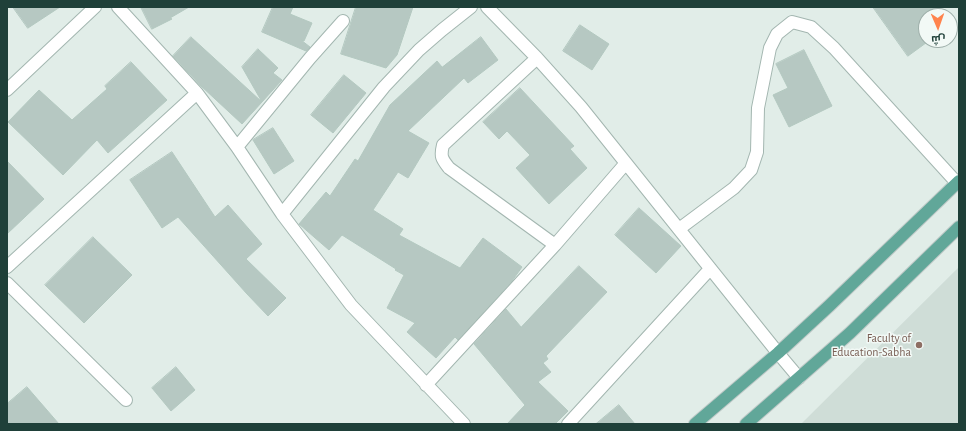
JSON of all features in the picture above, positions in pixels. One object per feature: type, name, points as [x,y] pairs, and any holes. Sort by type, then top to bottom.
[{"type":"main road","points":[[695,424],[778,353],[958,182]]},
{"type":"main road","points":[[746,424],[850,333],[959,227]]},
{"type":"street","points":[[7,90],[95,7]]},
{"type":"street","points":[[118,7],[197,93],[237,147],[282,214],[351,305],[464,424]]},
{"type":"street","points":[[282,214],[384,87],[419,50],[471,7]]},
{"type":"street","points":[[487,7],[537,58],[581,107],[710,270],[799,378]]},
{"type":"street","points":[[237,147],[310,58],[343,21]]},
{"type":"street","points":[[679,229],[734,188],[751,170],[757,152],[758,108],[770,48],[777,34],[792,22],[811,27],[834,48],[958,182]]},
{"type":"street","points":[[537,58],[443,145],[441,153],[442,160],[449,168],[556,245]]},
{"type":"street","points":[[7,267],[197,93]]},
{"type":"street","points":[[426,385],[556,245],[626,163]]},
{"type":"street","points":[[568,424],[710,270]]},
{"type":"street","points":[[7,283],[126,400]]},
{"type":"shaded area","name":"Faculty of Education-Sabha","points":[[959,267],[959,424],[801,424]]},
{"type":"building","points":[[13,7],[60,7],[28,28]]},
{"type":"building","points":[[141,7],[189,7],[170,18],[172,19],[152,29]]},
{"type":"building","points":[[273,7],[293,7],[290,14],[312,23],[304,41],[301,40],[310,47],[306,51],[262,32]]},
{"type":"building","points":[[356,7],[413,7],[397,55],[386,68],[341,54]]},
{"type":"building","points":[[873,7],[939,7],[940,8],[918,8],[919,48],[908,56]]},
{"type":"building","points":[[580,25],[609,44],[592,70],[563,51]]},
{"type":"building","points":[[191,37],[262,102],[242,124],[201,86],[173,56]]},
{"type":"building","points":[[481,37],[498,60],[468,83],[464,78],[408,131],[429,143],[408,178],[398,172],[373,210],[403,229],[399,235],[460,268],[483,238],[522,267],[512,281],[458,340],[455,337],[436,358],[407,332],[415,323],[387,308],[404,275],[342,235],[329,250],[299,224],[326,192],[330,196],[355,159],[358,161],[390,105],[437,61],[442,67]]},
{"type":"building","points":[[258,49],[278,68],[273,73],[282,80],[262,102],[242,67]]},
{"type":"building","points":[[804,50],[832,106],[789,127],[773,95],[788,88],[776,64]]},
{"type":"building","points":[[131,62],[167,100],[108,153],[97,140],[63,175],[8,122],[39,90],[72,120],[107,89],[105,86]]},
{"type":"building","points":[[344,75],[366,93],[333,133],[311,115]]},
{"type":"building","points":[[520,88],[574,146],[570,149],[587,168],[549,204],[516,168],[530,155],[507,131],[499,139],[483,122]]},
{"type":"building","points":[[273,128],[294,161],[274,174],[253,140]]},
{"type":"building","points":[[172,152],[215,217],[228,205],[262,244],[246,259],[286,298],[268,316],[178,217],[162,228],[130,180]]},
{"type":"building","points":[[7,161],[44,199],[7,234]]},
{"type":"building","points":[[639,208],[681,246],[656,273],[615,235]]},
{"type":"building","points":[[93,237],[132,275],[84,323],[45,285]]},
{"type":"building","points":[[579,266],[607,292],[546,356],[548,359],[543,363],[551,372],[538,382],[568,411],[555,424],[507,424],[525,405],[474,344],[506,309],[521,327]]},
{"type":"building","points":[[176,367],[195,390],[171,411],[152,388]]},
{"type":"building","points":[[27,387],[59,424],[7,424],[7,404]]},
{"type":"building","points":[[619,405],[635,424],[596,424]]},
{"type":"place","name":"Faculty of Education-Sabha","points":[[919,345]]}]
